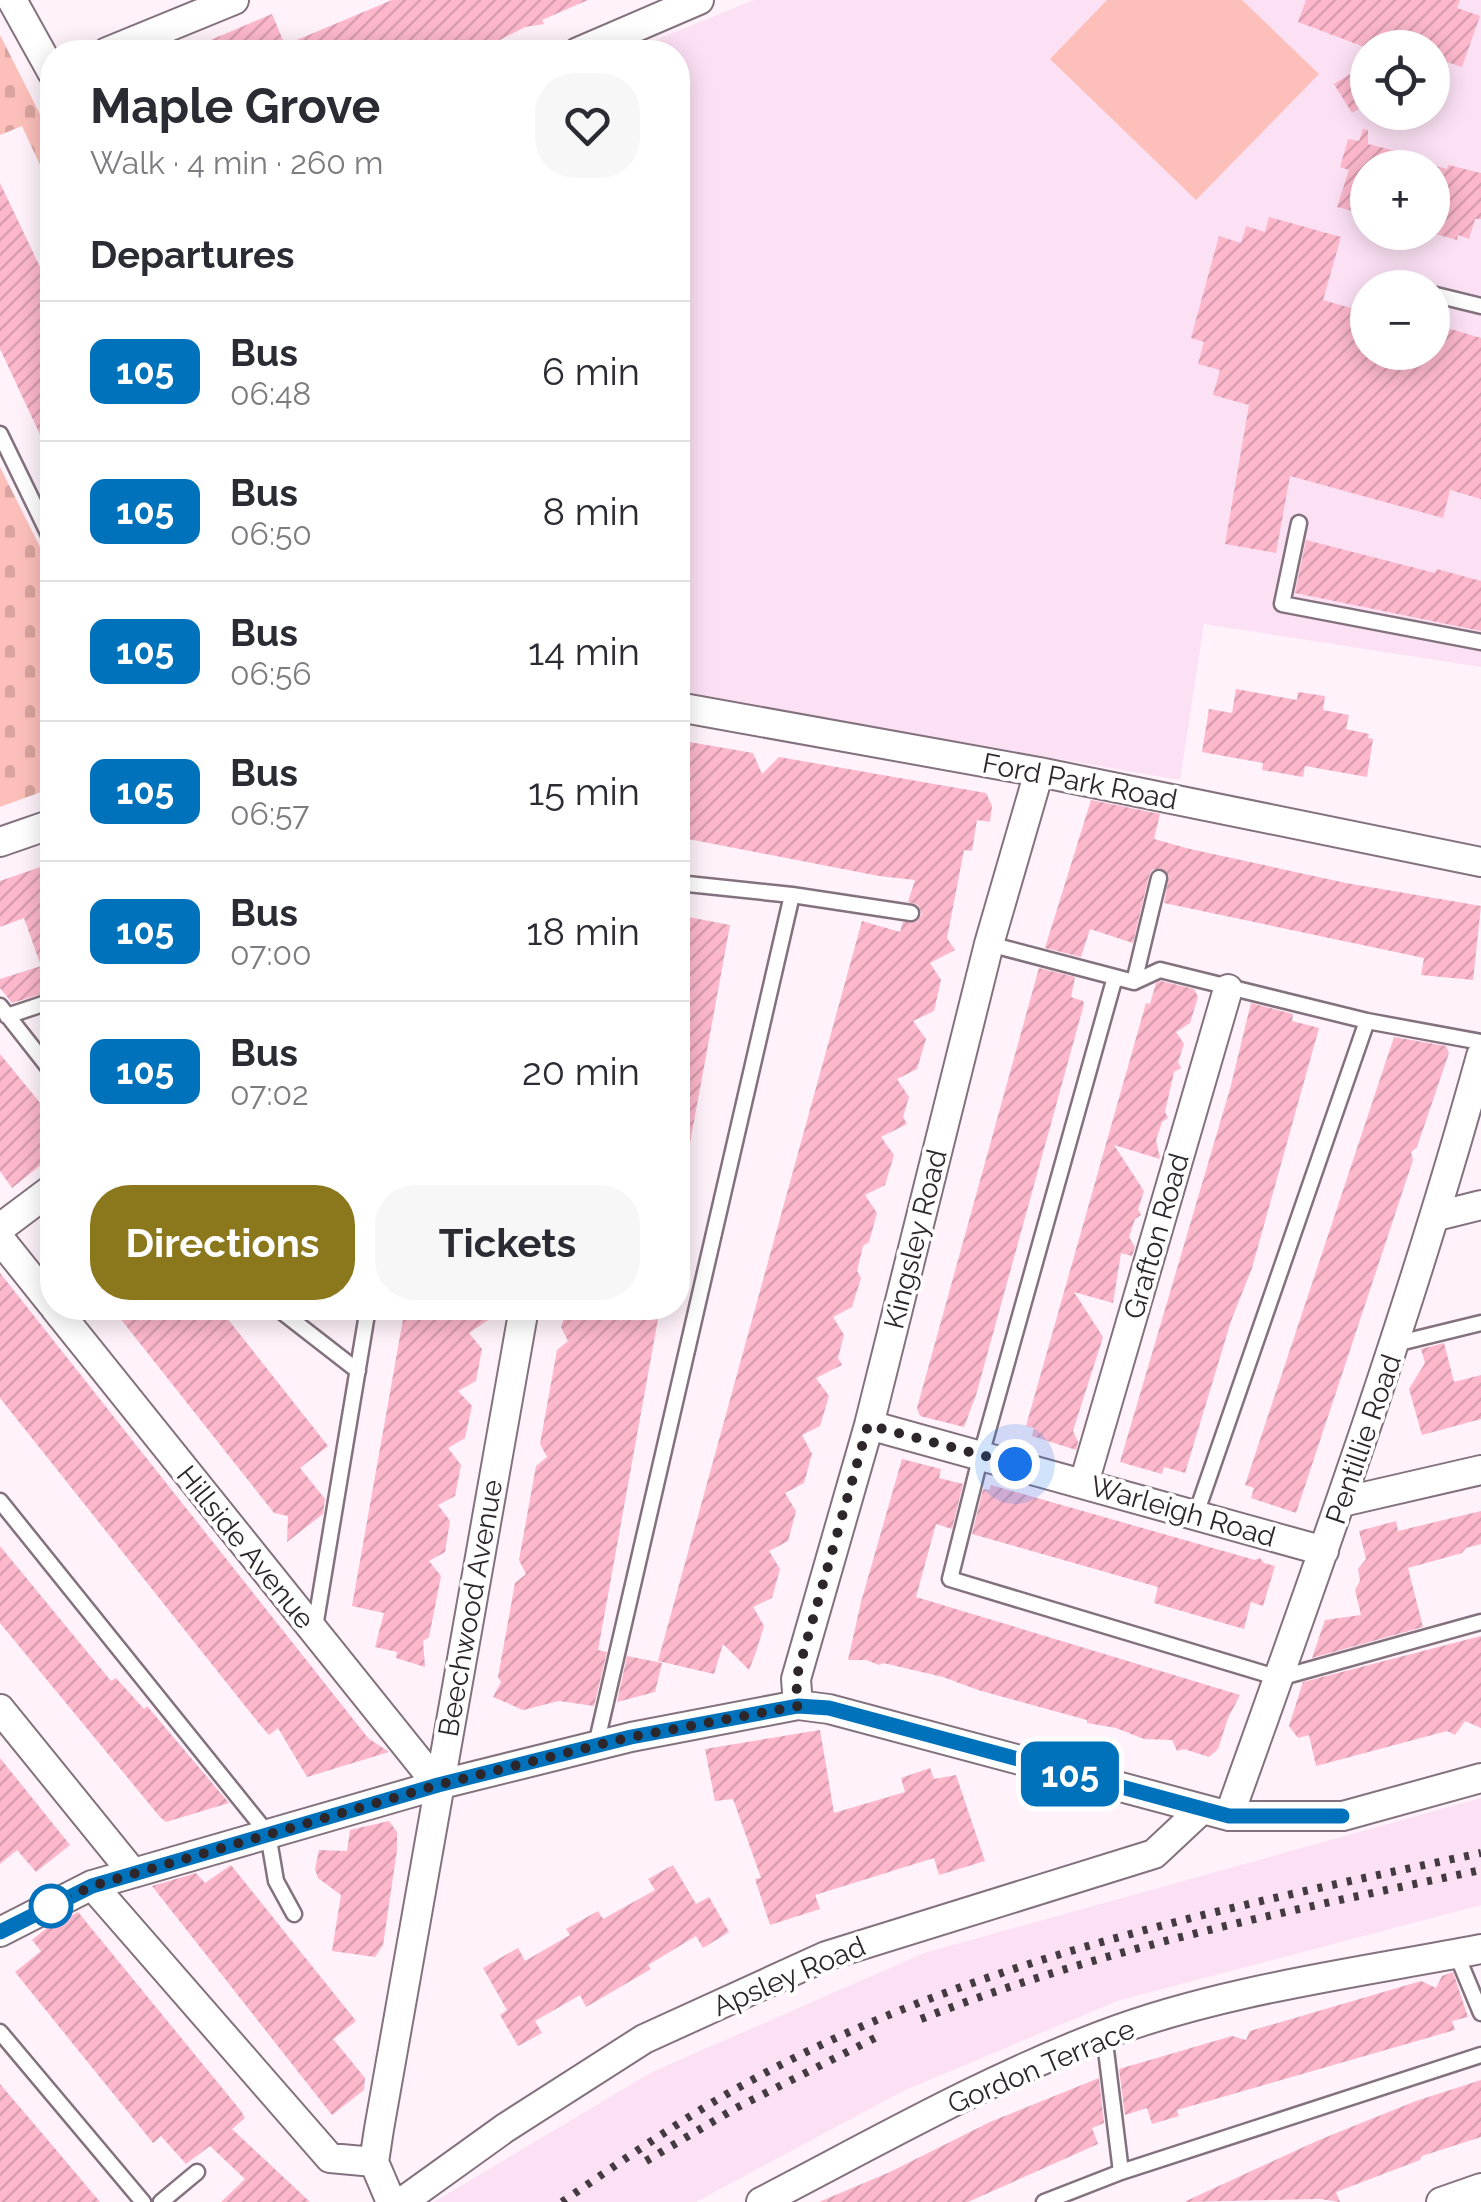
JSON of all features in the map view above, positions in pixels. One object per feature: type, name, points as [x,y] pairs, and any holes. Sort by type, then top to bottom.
[{"type":"street","points":[[12,0],[40,50]]},
{"type":"street","points":[[136,40],[234,0]]},
{"type":"street","points":[[606,40],[698,0]]},
{"type":"street","name":"Ford Park Road","points":[[690,709],[1039,772],[1481,862]]},
{"type":"street","name":"Kingsley Road","points":[[798,1706],[796,1679],[868,1425],[989,944],[1039,772]]},
{"type":"street","points":[[0,842],[40,828]]},
{"type":"street","name":"Grafton Road","points":[[1084,1483],[1228,989]]},
{"type":"street","name":"Pentillie Road","points":[[1229,1816],[1395,1344],[1437,1216],[1481,1056]]},
{"type":"street","points":[[0,1228],[40,1198]]},
{"type":"street","points":[[1437,1216],[1481,1205]]},
{"type":"street","name":"Hillside Avenue","points":[[0,1238],[40,1288]]},
{"type":"street","name":"Hillside Avenue","points":[[65,1320],[438,1785]]},
{"type":"street","name":"Beechwood Avenue","points":[[374,2162],[522,1320]]},
{"type":"street","name":"Warleigh Road","points":[[868,1425],[1324,1551]]},
{"type":"street","points":[[1342,1502],[1481,1470]]},
{"type":"street","points":[[0,1932],[92,1886],[438,1785],[596,1745],[798,1706],[829,1708],[913,1738],[1229,1816],[1342,1816],[1481,1778]]},
{"type":"street","points":[[0,1708],[133,1873]]},
{"type":"street","name":"Apsley Road","points":[[402,2202],[505,2128],[644,2039],[826,1956],[1154,1854],[1201,1810]]},
{"type":"street","points":[[92,1886],[330,2158],[374,2162],[390,2202]]},
{"type":"street","name":"Gordon Terrace","points":[[761,2202],[962,2098],[1104,2034],[1215,2002],[1469,1951]]},
{"type":"street","points":[[1441,2202],[1481,2188]]},
{"type":"lane","points":[[1450,298],[1481,306]]},
{"type":"lane","points":[[0,434],[40,516]]},
{"type":"lane","points":[[1299,523],[1282,604],[1481,642]]},
{"type":"lane","points":[[1134,982],[1159,878]]},
{"type":"lane","points":[[690,885],[792,895],[912,914]]},
{"type":"lane","points":[[596,1745],[792,895]]},
{"type":"lane","points":[[989,944],[1134,982],[1160,970],[1367,1021],[1481,1042]]},
{"type":"lane","points":[[1115,977],[950,1578],[1279,1678],[1481,1622]]},
{"type":"lane","points":[[40,1004],[4,1011],[40,1057]]},
{"type":"lane","points":[[1196,1514],[1367,1021]]},
{"type":"lane","points":[[293,1320],[358,1371]]},
{"type":"lane","points":[[315,1632],[366,1320]]},
{"type":"lane","points":[[1395,1344],[1481,1323]]},
{"type":"lane","points":[[0,1501],[268,1834],[276,1881],[294,1914]]},
{"type":"lane","points":[[1469,1951],[1481,2013]]},
{"type":"lane","points":[[0,2032],[144,2202]]},
{"type":"lane","points":[[1104,2034],[1122,2172]]},
{"type":"lane","points":[[1044,2202],[1122,2172],[1481,2055]]},
{"type":"lane","points":[[161,2202],[197,2172]]},
{"type":"shaded area","points":[[754,0],[1481,0],[1481,667],[1204,624],[1180,780],[690,695],[690,40],[656,40]]},
{"type":"shaded area","points":[[1481,1798],[1481,1905],[1117,2001],[903,2091],[696,2202],[434,2202],[652,2072],[924,1953]]},
{"type":"green space","points":[[1107,0],[1242,0],[1319,74],[1196,200],[1050,59]]},
{"type":"green space","points":[[0,35],[40,114],[40,165],[22,126],[0,135]]},
{"type":"green space","points":[[0,467],[40,547],[40,792],[0,807]]},
{"type":"building","points":[[392,0],[588,0],[542,20],[544,24],[525,27],[500,40],[297,40]]},
{"type":"building","points":[[1306,0],[1460,0],[1457,8],[1480,16],[1462,67],[1450,63],[1450,30],[1350,30],[1350,42],[1298,22]]},
{"type":"building","points":[[272,14],[283,40],[210,40]]},
{"type":"building","points":[[1350,74],[1350,110],[1334,84]]},
{"type":"building","points":[[1363,130],[1368,130],[1368,144],[1392,150],[1350,150],[1350,210],[1337,207],[1349,170],[1340,167],[1348,139],[1359,141]]},
{"type":"building","points":[[1450,165],[1481,173],[1481,219],[1475,219],[1469,239],[1458,235],[1457,240],[1450,238]]},
{"type":"building","points":[[0,183],[40,267],[40,434],[0,349]]},
{"type":"building","points":[[1269,217],[1341,237],[1323,300],[1350,308],[1350,370],[1450,370],[1450,329],[1481,338],[1481,499],[1450,490],[1443,518],[1290,476],[1276,553],[1225,544],[1249,405],[1213,395],[1220,370],[1198,364],[1204,342],[1191,338],[1219,236],[1241,243],[1246,226],[1265,232]]},
{"type":"building","points":[[1306,540],[1481,581],[1481,631],[1295,593]]},
{"type":"building","points":[[1236,689],[1297,700],[1298,692],[1325,696],[1323,710],[1349,715],[1346,729],[1369,734],[1368,738],[1373,739],[1367,777],[1305,766],[1303,777],[1262,770],[1263,763],[1202,752],[1209,709],[1232,713]]},
{"type":"building","points":[[690,742],[753,753],[762,774],[779,757],[986,793],[992,806],[990,822],[977,820],[972,851],[964,850],[947,938],[955,950],[930,963],[941,980],[934,1011],[913,1021],[926,1039],[917,1069],[897,1079],[909,1097],[903,1117],[907,1124],[881,1137],[894,1155],[885,1185],[865,1195],[877,1213],[869,1242],[863,1246],[857,1271],[861,1278],[852,1307],[833,1317],[844,1335],[838,1358],[842,1365],[816,1378],[829,1396],[820,1426],[802,1435],[812,1454],[804,1483],[785,1493],[796,1511],[788,1541],[769,1551],[780,1569],[772,1598],[753,1607],[764,1626],[749,1670],[723,1644],[714,1674],[658,1661],[862,921],[900,932],[903,922],[916,922],[922,914],[918,905],[908,902],[915,880],[690,839]]},
{"type":"building","points":[[1091,800],[1160,814],[1154,839],[1190,849],[1346,883],[1481,906],[1473,980],[1421,975],[1424,958],[1164,903],[1169,876],[1160,868],[1152,870],[1149,876],[1133,943],[1090,929],[1081,957],[1045,948]]},
{"type":"building","points":[[40,867],[40,963],[24,918],[0,927],[0,881]]},
{"type":"building","points":[[690,917],[730,925],[690,1143]]},
{"type":"building","points":[[40,966],[40,995],[12,1003],[0,988],[0,979]]},
{"type":"building","points":[[1039,968],[1075,977],[1071,997],[1084,1004],[964,1427],[920,1416],[917,1408]]},
{"type":"building","points":[[1156,983],[1194,989],[1198,997],[1190,1023],[1176,1032],[1184,1044],[1178,1062],[1181,1068],[1174,1072],[1165,1112],[1168,1118],[1162,1122],[1156,1140],[1160,1159],[1114,1145],[1144,1191],[1138,1209],[1141,1215],[1135,1219],[1129,1237],[1135,1247],[1132,1256],[1121,1253],[1113,1303],[1074,1292],[1103,1337],[1073,1431],[1078,1442],[1076,1450],[1032,1436],[1034,1428],[1026,1426],[1146,1003],[1150,1004]]},
{"type":"building","points":[[1251,1003],[1293,1014],[1292,1021],[1319,1028],[1252,1268],[1231,1321],[1185,1473],[1164,1467],[1162,1474],[1120,1462],[1230,1089]]},
{"type":"building","points":[[1394,1037],[1446,1046],[1449,1053],[1417,1147],[1411,1152],[1413,1160],[1296,1513],[1251,1498],[1254,1488],[1245,1485]]},
{"type":"building","points":[[0,1054],[40,1103],[40,1166],[12,1188],[0,1171]]},
{"type":"building","points":[[0,1273],[368,1738],[389,1752],[307,1777],[278,1728],[269,1735],[257,1721],[0,1398]]},
{"type":"building","points":[[121,1320],[228,1320],[328,1446],[300,1468],[325,1499],[323,1514],[287,1542],[288,1516],[274,1513]]},
{"type":"building","points":[[403,1320],[488,1320],[469,1333],[482,1349],[476,1381],[458,1391],[472,1406],[465,1438],[448,1448],[461,1465],[455,1496],[438,1505],[450,1521],[445,1552],[429,1561],[441,1576],[429,1637],[423,1641],[425,1667],[396,1658],[397,1652],[375,1647],[384,1613],[352,1606]]},
{"type":"building","points":[[563,1320],[658,1320],[598,1650],[607,1652],[594,1706],[559,1701],[523,1710],[493,1697],[501,1682],[498,1677],[515,1583],[526,1574],[519,1560],[536,1466],[547,1457],[540,1444],[557,1350],[568,1341],[561,1327]]},
{"type":"building","points":[[1444,1343],[1454,1382],[1481,1375],[1481,1419],[1422,1435],[1409,1389],[1425,1363],[1421,1349]]},
{"type":"building","points":[[902,1459],[941,1469],[939,1478],[963,1484],[952,1529],[936,1524],[916,1597],[1240,1695],[1218,1749],[1209,1757],[1184,1749],[1177,1751],[1172,1740],[1144,1739],[943,1677],[883,1663],[848,1660]]},
{"type":"building","points":[[991,1485],[1255,1560],[1260,1558],[1275,1566],[1263,1606],[1251,1602],[1244,1629],[1154,1603],[1158,1587],[972,1534],[983,1489],[989,1490]]},
{"type":"building","points":[[1481,1511],[1481,1544],[1408,1568],[1423,1627],[1312,1658],[1325,1620],[1361,1615],[1355,1590],[1360,1581],[1358,1569],[1366,1559],[1359,1531],[1396,1521],[1398,1531]]},
{"type":"building","points":[[0,1546],[111,1681],[116,1678],[144,1709],[147,1706],[229,1803],[166,1822],[160,1817],[0,1623]]},
{"type":"building","points":[[1481,1636],[1481,1728],[1465,1721],[1455,1735],[1447,1731],[1316,1766],[1309,1735],[1298,1738],[1289,1726],[1303,1682]]},
{"type":"building","points":[[627,1656],[662,1663],[655,1692],[617,1702]]},
{"type":"building","points":[[820,1730],[834,1813],[905,1792],[901,1778],[930,1768],[934,1779],[956,1775],[985,1861],[939,1875],[934,1858],[815,1895],[820,1909],[770,1925],[755,1879],[761,1878],[733,1799],[715,1801],[705,1749]]},
{"type":"building","points":[[0,1758],[70,1845],[36,1872],[17,1850],[0,1864]]},
{"type":"building","points":[[389,1821],[397,1832],[397,1850],[383,1945],[375,1957],[332,1951],[341,1895],[318,1878],[315,1869],[319,1850],[347,1851],[350,1830]]},
{"type":"building","points":[[231,1865],[356,2021],[333,2039],[365,2078],[364,2090],[332,2115],[152,1886],[196,1873],[205,1883]]},
{"type":"building","points":[[673,1865],[696,1904],[709,1897],[729,1932],[703,1948],[696,1936],[648,1965],[651,1969],[586,2007],[580,1995],[535,2021],[542,2033],[518,2046],[500,2015],[507,2010],[483,1968],[518,1948],[525,1961],[570,1935],[566,1929],[598,1911],[603,1919],[655,1890],[648,1879]]},
{"type":"building","points":[[78,1912],[241,2111],[245,2118],[232,2129],[310,2202],[221,2202],[245,2179],[210,2146],[186,2164],[161,2136],[153,2143],[15,1972],[41,1951],[32,1940]]},
{"type":"building","points":[[1453,1972],[1468,2017],[1452,2021],[1455,2030],[1177,2110],[1179,2116],[1152,2124],[1147,2108],[1125,2115],[1119,2069],[1232,2036],[1246,2040],[1250,2031],[1421,1981],[1436,1988],[1442,1976]]},
{"type":"building","points":[[1099,2078],[1104,2123],[1092,2128],[1098,2144],[968,2202],[819,2202],[990,2122]]},
{"type":"building","points":[[1481,2080],[1481,2137],[1422,2156],[1336,2192],[1340,2202],[1184,2202],[1319,2140]]},
{"type":"building","points":[[0,2084],[52,2145],[100,2202],[0,2202]]},
{"type":"railway","points":[[562,2202],[727,2094],[815,2048],[906,2008],[999,1974],[1190,1918],[1481,1853]]},
{"type":"railway","points":[[921,2019],[1127,1951],[1481,1870]]},
{"type":"railway","points":[[646,2161],[736,2108],[875,2038]]},
{"type":"bus line","name":"105","points":[[0,1932],[92,1886],[438,1785],[626,1738],[798,1706],[829,1708],[1229,1816],[1342,1816]]},
{"type":"route","points":[[51,1906],[92,1886],[438,1785],[626,1738],[798,1706],[796,1679],[868,1425],[1015,1464]]}]
